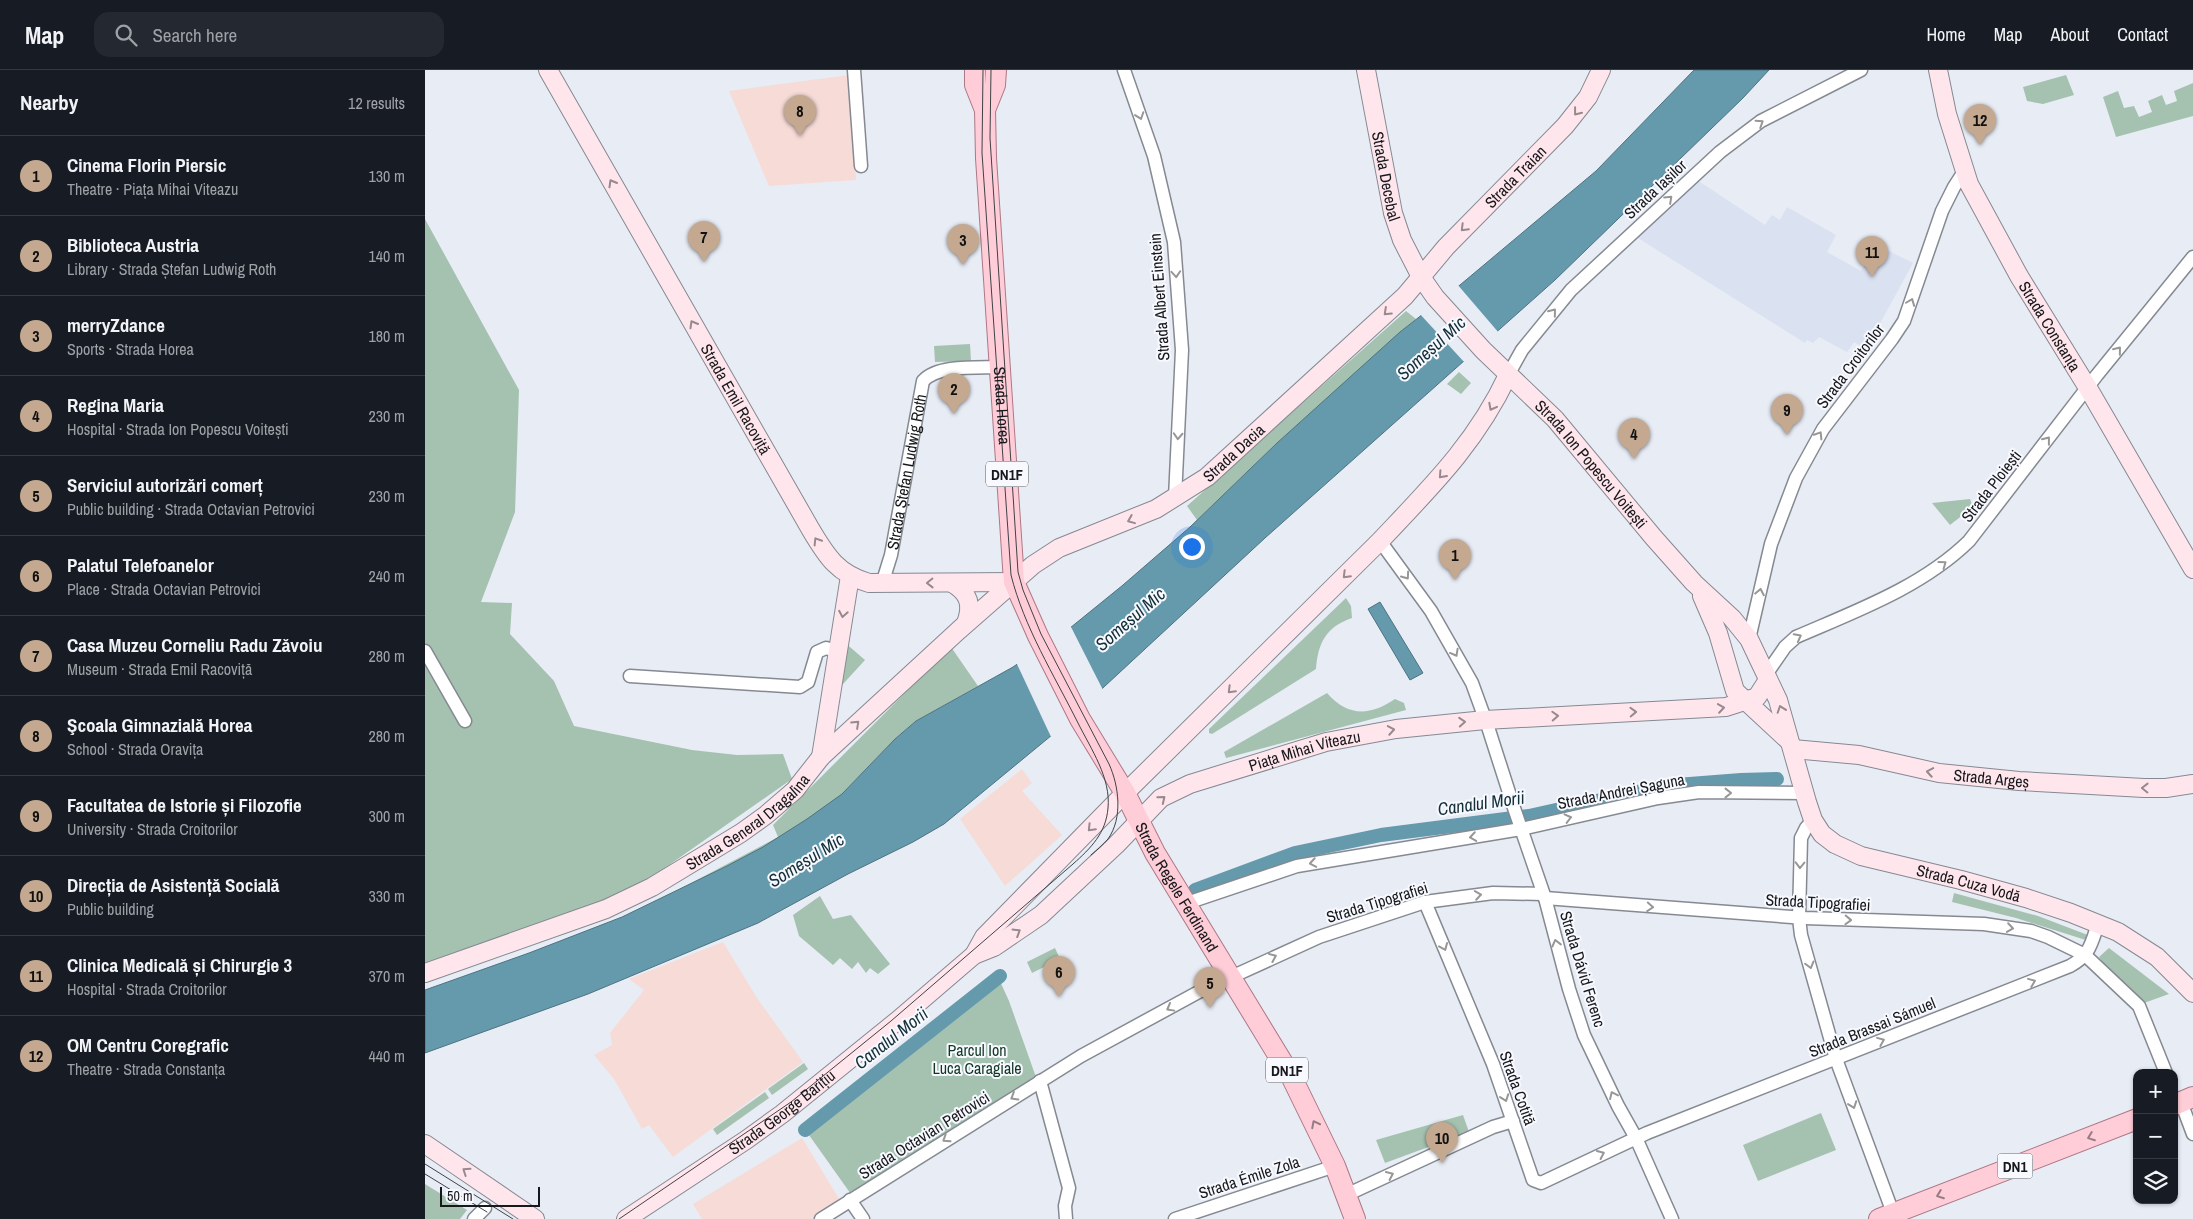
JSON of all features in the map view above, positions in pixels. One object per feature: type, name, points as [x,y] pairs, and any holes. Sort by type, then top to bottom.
[{"type":"main road","name":"Strada Emil Racoviță","points":[[548,70],[829,559],[850,576],[869,583],[1014,582]]},
{"type":"main road","name":"Strada Horea","points":[[975,70],[975,84],[985,110],[986,158],[1014,582],[1038,636],[1081,719],[1125,793]]},
{"type":"main road","name":"Strada Horea","points":[[985,110],[995,85],[996,70]]},
{"type":"main road","name":"Strada Decebal","points":[[1366,70],[1393,213],[1402,240],[1421,277],[1435,297]]},
{"type":"main road","name":"Strada Traian","points":[[1421,277],[1445,247],[1565,126],[1588,97],[1601,70]]},
{"type":"main road","name":"Strada Constanța","points":[[1938,70],[1947,114],[1969,184],[2019,276],[2088,388],[2193,570]]},
{"type":"main road","name":"Strada Dacia","points":[[1014,582],[1033,565],[1059,548],[1135,518],[1175,498],[1227,460],[1405,296],[1421,277]]},
{"type":"main road","name":"Strada Ion Popescu Voitești","points":[[1435,297],[1483,350],[1555,419],[1653,538],[1694,584],[1733,618],[1749,639],[1768,677]]},
{"type":"main road","points":[[1125,793],[1380,541],[1459,456],[1489,413],[1508,375]]},
{"type":"main road","points":[[821,757],[836,651],[850,576]]},
{"type":"main road","name":"Strada General Dragalina","points":[[425,973],[606,909],[652,887],[766,815],[795,790],[821,757],[1014,582]]},
{"type":"main road","points":[[952,583],[968,598],[970,614],[966,624]]},
{"type":"main road","name":"Strada Ion Popescu Voitești","points":[[1694,584],[1711,614],[1731,683],[1739,696],[1748,701]]},
{"type":"main road","points":[[1768,677],[1760,694],[1748,701],[1791,744]]},
{"type":"main road","name":"Strada Cuza Vodă","points":[[1768,677],[1778,700],[1813,820],[1828,839],[1850,852],[2026,898],[2098,924],[2133,940],[2157,957],[2193,993]]},
{"type":"main road","name":"Piața Mihai Viteazu","points":[[1139,821],[1161,798],[1181,788],[1319,744],[1396,728],[1485,720],[1711,709],[1748,701]]},
{"type":"main road","name":"Strada Argeș","points":[[1791,744],[1859,755],[1939,773],[2019,781],[2144,788],[2166,788],[2193,784]]},
{"type":"main road","name":"Strada Regele Ferdinand","points":[[1125,793],[1184,904],[1292,1078],[1335,1166],[1355,1219]]},
{"type":"main road","name":"Strada George Barițiu","points":[[974,955],[984,937],[1125,793]]},
{"type":"main road","name":"Strada George Barițiu","points":[[626,1219],[739,1145],[782,1114],[897,1021],[974,955],[994,947],[1041,915],[1139,821]]},
{"type":"main road","name":"DN1","points":[[1886,1216],[2133,1121]]},
{"type":"main road","points":[[425,1144],[535,1219]]},
{"type":"street","points":[[854,70],[861,166]]},
{"type":"street","name":"Strada Albert Einstein","points":[[1124,70],[1153,156],[1174,242],[1182,350],[1175,498]]},
{"type":"street","name":"Strada Iașilor","points":[[1508,375],[1522,350],[1571,290],[1720,152],[1761,121],[1861,70]]},
{"type":"street","name":"Strada Croitorilor","points":[[1749,639],[1771,544],[1796,478],[1823,429],[1904,321],[1942,211],[1965,170]]},
{"type":"street","name":"Strada Ploiești","points":[[1768,677],[1785,646],[1796,637],[1893,593],[1922,578],[1955,555],[1969,541],[2193,257]]},
{"type":"street","name":"Strada Ștefan Ludwig Roth","points":[[882,584],[891,556],[923,381],[933,372],[939,370],[1001,367]]},
{"type":"street","points":[[1380,541],[1431,611],[1472,683],[1485,720]]},
{"type":"street","points":[[630,676],[800,687],[808,682],[817,652],[827,648],[836,651]]},
{"type":"street","points":[[425,651],[465,721]]},
{"type":"street","name":"Strada Dávid Ferenc","points":[[1485,720],[1544,896],[1569,989],[1584,1035],[1618,1106],[1636,1138],[1672,1219]]},
{"type":"street","name":"Strada Andrei Șaguna","points":[[1184,904],[1297,866],[1520,827],[1679,794],[1699,792],[1805,793]]},
{"type":"street","points":[[1813,820],[1801,838],[1799,918],[1801,935],[1836,1059],[1886,1216]]},
{"type":"street","name":"Strada Tipografiei","points":[[1229,977],[1319,937],[1425,902],[1493,893],[1799,918],[1983,924],[2031,931],[2085,955]]},
{"type":"street","name":"Strada Cotită","points":[[1425,902],[1493,1064],[1533,1180],[1541,1183],[1636,1138]]},
{"type":"street","points":[[2098,924],[2089,950],[2085,955],[2139,1006],[2164,1069]]},
{"type":"street","name":"Strada Brassai Sámuel","points":[[1636,1138],[2070,966],[2085,955]]},
{"type":"street","name":"Strada Octavian Petrovici","points":[[821,1219],[1081,1056],[1229,977]]},
{"type":"street","points":[[1040,1081],[1067,1193],[1066,1219]]},
{"type":"street","points":[[2183,1101],[2193,1134]]},
{"type":"street","points":[[1346,1196],[1493,1127],[1513,1121]]},
{"type":"street","name":"Strada Émile Zola","points":[[1175,1219],[1335,1166]]},
{"type":"street","points":[[850,1200],[863,1219]]},
{"type":"street","points":[[474,1219],[485,1208]]},
{"type":"shaded area","points":[[849,75],[856,180],[769,186],[729,91]]},
{"type":"shaded area","points":[[1697,180],[1765,225],[1772,215],[1780,220],[1787,207],[1836,235],[1827,252],[1861,271],[1875,247],[1879,249],[1881,247],[1913,263],[1866,349],[1854,342],[1847,352],[1819,337],[1813,343],[1807,340],[1805,343],[1638,238]]},
{"type":"shaded area","points":[[1022,769],[1032,783],[1022,791],[1062,835],[1005,886],[960,819]]},
{"type":"shaded area","points":[[723,942],[757,998],[803,1062],[673,1157],[649,1125],[642,1129],[614,1079],[594,1055],[612,1045],[610,1033],[644,990],[629,979]]},
{"type":"shaded area","points":[[802,1138],[841,1202],[812,1219],[702,1219],[693,1204]]},
{"type":"green space","points":[[2066,75],[2074,95],[2043,104],[2027,101],[2023,87]]},
{"type":"green space","points":[[2193,83],[2193,116],[2116,137],[2103,97],[2118,91],[2124,108],[2134,106],[2139,117],[2152,112],[2148,101],[2162,95],[2166,105],[2177,101],[2174,91]]},
{"type":"green space","points":[[425,219],[519,390],[515,512],[481,602],[512,603],[510,634],[554,681],[574,726],[692,750],[737,755],[783,754],[792,779],[659,872],[620,895],[425,964]]},
{"type":"green space","points":[[1406,311],[1416,319],[1277,443],[1197,520],[1187,506]]},
{"type":"green space","points":[[970,344],[971,361],[935,362],[934,346]]},
{"type":"green space","points":[[1459,372],[1471,383],[1461,394],[1447,384]]},
{"type":"green space","points":[[1970,499],[1973,507],[1950,525],[1932,503]]},
{"type":"green space","points":[[1346,598],[1351,606],[1352,618],[1336,626],[1325,637],[1319,651],[1316,669],[1212,734],[1209,733],[1209,729]]},
{"type":"green space","points":[[843,641],[865,660],[833,695]]},
{"type":"green space","points":[[951,647],[978,686],[916,721],[895,739],[842,794],[844,809],[674,892],[778,837],[773,825]]},
{"type":"green space","points":[[1327,693],[1335,701],[1351,710],[1368,711],[1377,709],[1395,699],[1404,703],[1406,710],[1226,758],[1224,752]]},
{"type":"green space","points":[[1954,893],[2038,916],[2093,937],[2092,942],[2016,918],[1952,902]]},
{"type":"green space","points":[[820,896],[833,919],[851,915],[890,964],[878,974],[870,968],[866,973],[858,962],[852,969],[840,958],[833,965],[799,936],[793,915]]},
{"type":"green space","points":[[1055,948],[1060,959],[1032,973],[1027,962]]},
{"type":"green space","points":[[2109,948],[2169,994],[2144,1003],[2110,972],[2099,957]]},
{"type":"green space","name":"Parcul Ion Luca Caragiale","points":[[999,979],[1009,1001],[1037,1080],[853,1197],[804,1128]]},
{"type":"green space","points":[[804,1063],[808,1069],[772,1095],[768,1089]]},
{"type":"green space","points":[[765,1092],[769,1098],[717,1135],[713,1129]]},
{"type":"green space","points":[[1821,1113],[1836,1150],[1758,1181],[1743,1145]]},
{"type":"green space","points":[[1463,1115],[1469,1132],[1385,1163],[1376,1140]]},
{"type":"green space","points":[[425,1184],[467,1210],[460,1219],[425,1219]]},
{"type":"water","name":"Someșul Mic","points":[[1694,70],[1769,70],[1743,98],[1555,280],[1265,538],[1052,735],[944,824],[758,923],[588,994],[425,1053],[425,990],[622,917],[763,847],[842,794],[895,739],[916,721],[1013,667],[1070,628],[1190,527],[1277,443],[1400,332],[1460,285],[1596,171]]},
{"type":"water","points":[[1380,602],[1423,673],[1410,680],[1368,609]]},
{"type":"pier","points":[[1457,284],[1499,333],[1465,363],[1419,313]]},
{"type":"pier","points":[[1070,625],[1104,692],[1052,739],[1016,662]]},
{"type":"waterway","name":"Canalul Morii","points":[[1195,890],[1295,853],[1381,835],[1529,816],[1664,786],[1777,779]]},
{"type":"waterway","name":"Canalul Morii","points":[[805,1130],[1000,976]]},
{"type":"tram line","points":[[619,1219],[791,1102],[891,1021],[1080,858],[1101,832],[1107,817],[1108,797],[1099,764],[1032,632],[1011,575],[982,153],[983,70]]},
{"type":"tram line","points":[[991,70],[990,138],[1018,572],[1023,590],[1041,634],[1109,764],[1115,782],[1118,802],[1116,822],[1108,839],[1091,855]]},
{"type":"tram line","points":[[425,1164],[513,1219]]},
{"type":"tram line","points":[[425,1174],[487,1212]]},
{"type":"place","name":"Şcoala Gimnazială Horea","points":[[800,136]]},
{"type":"place","name":"OM Centru Coregrafic","points":[[1980,145]]},
{"type":"place","name":"Casa Muzeu Corneliu Radu Zăvoiu","points":[[704,262]]},
{"type":"place","name":"merryZdance","points":[[963,265]]},
{"type":"place","name":"Clinica Medicală și Chirurgie 3","points":[[1872,277]]},
{"type":"place","name":"Biblioteca Austria","points":[[954,414]]},
{"type":"place","name":"Facultatea de Istorie și Filozofie","points":[[1787,435]]},
{"type":"place","name":"Regina Maria","points":[[1634,459]]},
{"type":"place","name":"Cinema Florin Piersic","points":[[1455,580]]},
{"type":"place","name":"Palatul Telefoanelor","points":[[1059,997]]},
{"type":"place","name":"Serviciul autorizări comerț","points":[[1210,1008]]},
{"type":"place","name":"Direcția de Asistență Socială","points":[[1442,1163]]}]
